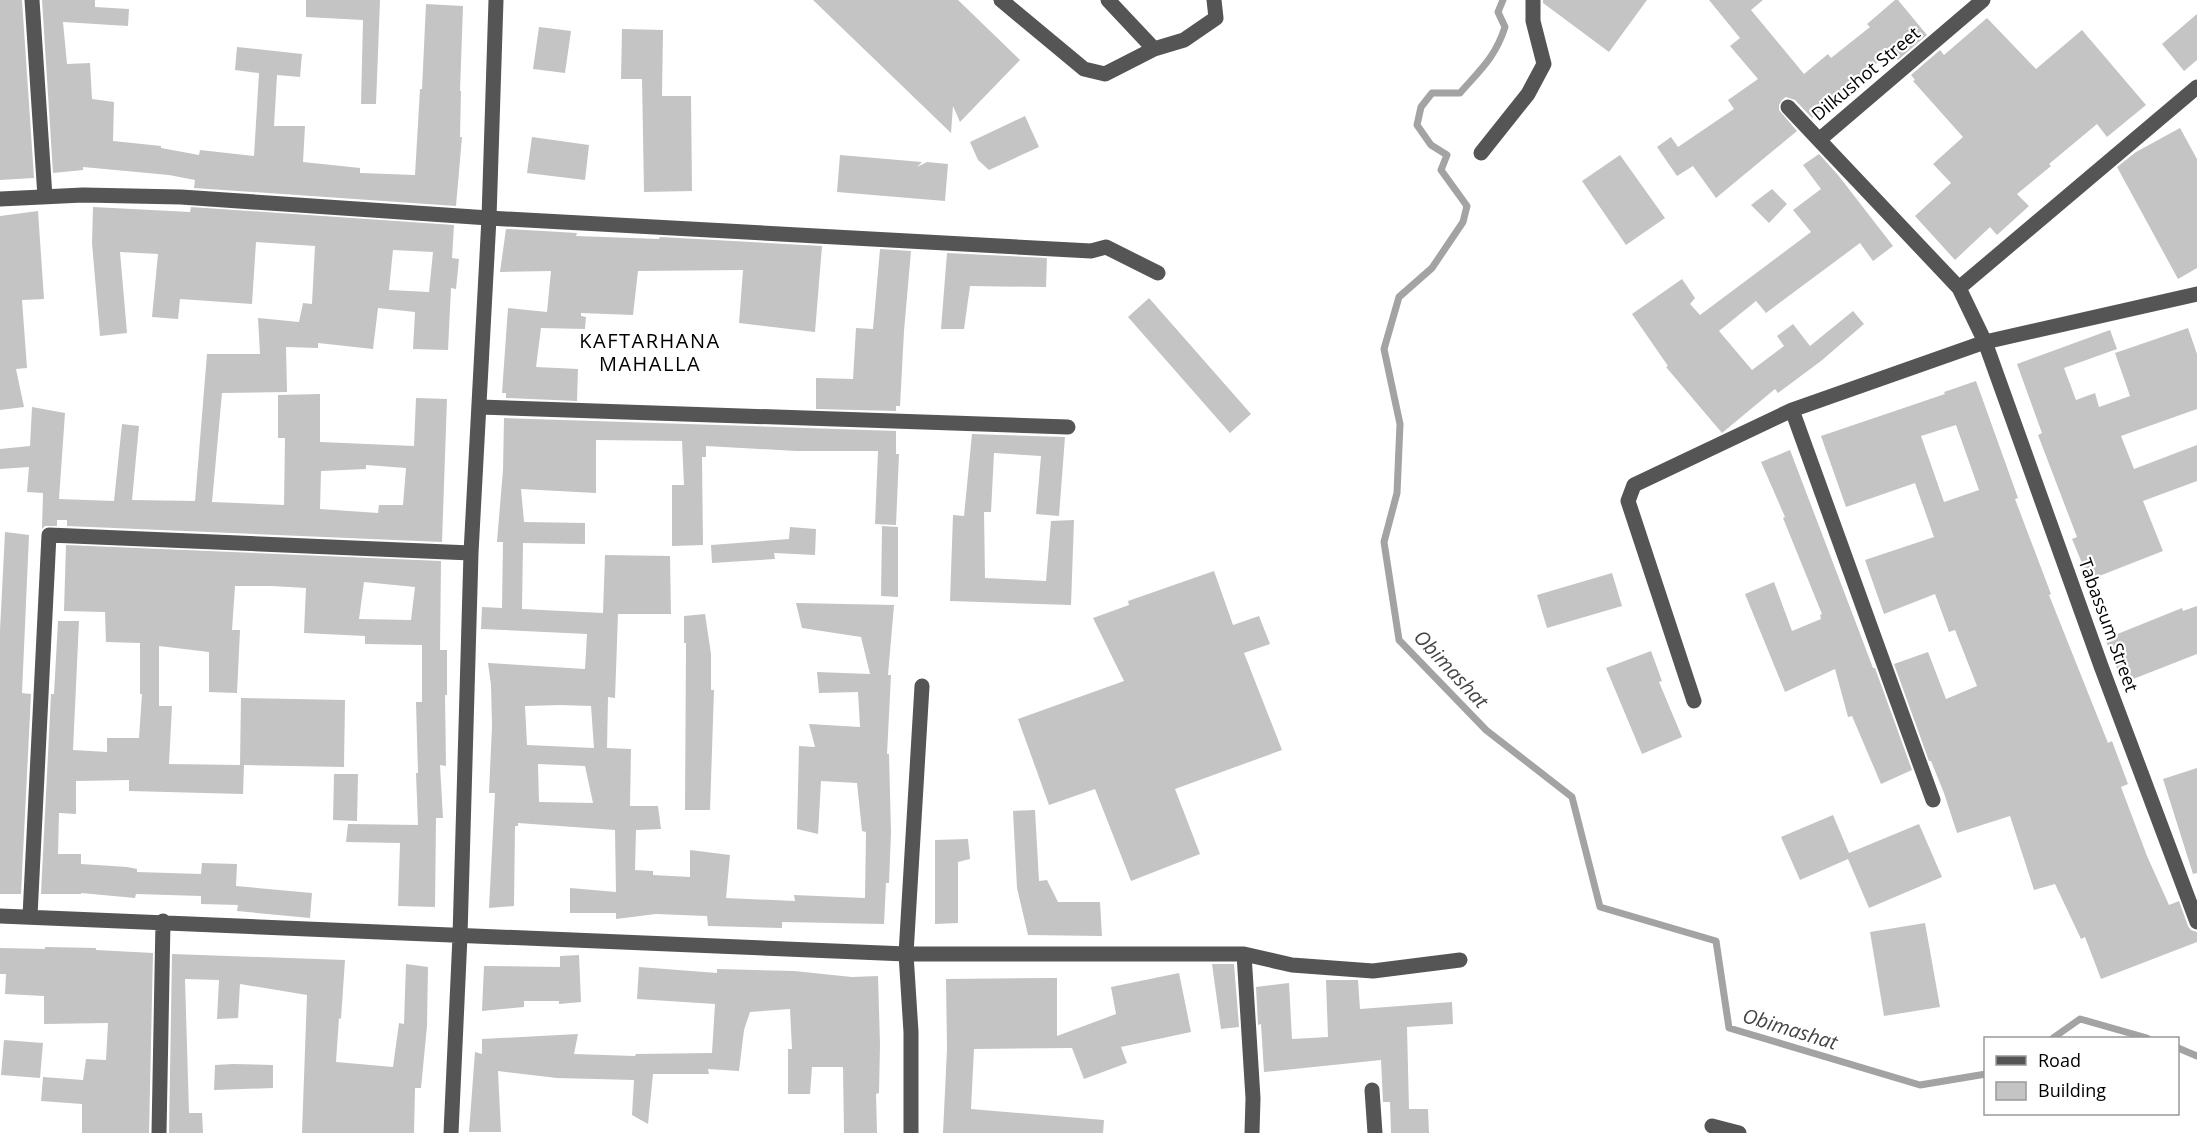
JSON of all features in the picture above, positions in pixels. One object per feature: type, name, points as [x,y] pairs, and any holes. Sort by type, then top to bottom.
[{"type":"street","points":[[32,0],[45,197]]},
{"type":"street","points":[[451,1133],[460,936],[471,553],[489,219],[496,0]]},
{"type":"street","points":[[1001,0],[1084,69],[1105,74],[1154,49],[1184,40],[1216,18],[1214,0]]},
{"type":"street","points":[[1108,0],[1154,49]]},
{"type":"street","points":[[1481,153],[1528,94],[1544,64],[1533,21],[1533,0]]},
{"type":"street","name":"Dilkushot Street","points":[[1983,0],[1819,140],[1959,288],[1985,342]]},
{"type":"street","points":[[1959,288],[2197,87]]},
{"type":"street","points":[[1788,106],[1819,140]]},
{"type":"street","points":[[0,199],[83,195],[181,197],[489,219],[1091,251],[1107,247],[1158,273]]},
{"type":"street","points":[[1694,701],[1628,501],[1634,485],[1792,410],[1985,342],[2197,294]]},
{"type":"street","name":"Tabassum Street","points":[[1985,342],[2101,666],[2197,922]]},
{"type":"street","points":[[479,407],[1068,427]]},
{"type":"street","points":[[1792,410],[1933,800]]},
{"type":"street","points":[[30,916],[49,535],[471,553]]},
{"type":"street","points":[[911,1133],[911,1032],[906,954],[922,686]]},
{"type":"street","points":[[0,916],[163,921],[460,936],[906,954],[1244,954],[1292,965],[1373,971],[1460,960]]},
{"type":"street","points":[[159,1133],[163,921]]},
{"type":"street","points":[[1244,954],[1253,1098],[1252,1133]]},
{"type":"street","points":[[1372,1090],[1375,1133]]},
{"type":"street","points":[[1712,1126],[1739,1133]]},
{"type":"building","points":[[0,0],[22,0],[34,178],[0,180]]},
{"type":"building","points":[[42,0],[95,0],[95,7],[129,9],[128,26],[63,22],[67,64],[90,63],[92,99],[114,102],[113,141],[161,146],[161,148],[199,155],[200,150],[254,156],[259,73],[235,70],[237,47],[302,54],[300,77],[277,75],[274,126],[305,126],[303,162],[360,168],[360,173],[415,175],[426,4],[463,6],[460,91],[460,137],[462,137],[456,206],[194,188],[195,180],[169,175],[83,167],[83,170],[53,173]]},
{"type":"building","points":[[306,0],[380,0],[376,104],[361,104],[363,20],[306,17]]},
{"type":"building","points":[[813,0],[958,0],[1020,60],[960,122],[953,106],[951,133]]},
{"type":"building","points":[[1543,0],[1647,0],[1609,52],[1543,3]]},
{"type":"building","points":[[1709,0],[1763,0],[1751,10],[1804,74],[1828,54],[1831,58],[1870,27],[1867,24],[1895,0],[1898,0],[1927,35],[1898,60],[1891,51],[1812,118],[1795,100],[1786,97],[1782,100],[1779,110],[1797,131],[1716,198],[1693,166],[1677,176],[1657,147],[1671,137],[1678,147],[1734,109],[1728,100],[1758,79],[1730,46],[1740,38]]},
{"type":"building","points":[[2197,14],[2197,60],[2184,71],[2162,44]]},
{"type":"building","points":[[1987,18],[2036,69],[2082,30],[2146,105],[2107,137],[2097,124],[2017,194],[2029,206],[1997,235],[1990,227],[1955,260],[1915,216],[1951,183],[1933,164],[1963,137],[1913,81],[1915,80],[1911,75],[1940,50],[1944,55]]},
{"type":"building","points":[[539,27],[571,31],[565,73],[533,69]]},
{"type":"building","points":[[622,29],[663,30],[662,96],[691,96],[692,191],[644,192],[642,79],[621,79]]},
{"type":"building","points":[[1025,116],[1039,147],[989,170],[978,160],[970,142]]},
{"type":"building","points":[[2180,128],[2197,159],[2197,268],[2178,279],[2117,167],[2136,152]]},
{"type":"building","points":[[532,137],[589,145],[585,180],[527,173]]},
{"type":"building","points":[[1819,154],[1893,246],[1873,261],[1860,243],[1766,313],[1756,301],[1719,331],[1752,370],[1784,346],[1777,336],[1793,324],[1810,346],[1853,311],[1864,324],[1821,361],[1778,393],[1775,389],[1722,433],[1666,367],[1668,366],[1632,314],[1682,279],[1695,298],[1690,304],[1700,315],[1811,232],[1793,210],[1821,189],[1803,165]]},
{"type":"building","points":[[840,155],[922,162],[917,167],[927,162],[948,164],[945,201],[837,192]]},
{"type":"building","points":[[1620,155],[1665,218],[1626,245],[1582,181]]},
{"type":"building","points":[[1772,189],[1787,204],[1769,223],[1751,205]]},
{"type":"building","points":[[93,207],[190,212],[191,207],[454,225],[452,258],[459,259],[456,289],[451,288],[448,350],[413,349],[415,312],[378,308],[373,349],[318,343],[318,348],[286,347],[287,392],[222,393],[212,502],[284,505],[285,438],[278,438],[278,395],[320,394],[320,442],[414,446],[416,398],[447,399],[442,542],[67,526],[67,520],[57,520],[57,526],[45,526],[42,529],[43,493],[27,492],[29,467],[0,469],[0,449],[30,446],[32,407],[65,413],[59,499],[114,501],[122,424],[139,426],[132,500],[195,501],[207,354],[260,354],[258,318],[299,322],[303,303],[312,304],[315,246],[256,242],[252,304],[180,299],[178,319],[152,317],[158,254],[120,252],[127,333],[100,336],[92,243]],"holes":[[[393,250],[433,252],[429,292],[389,290]],[[366,465],[406,468],[403,505],[379,505],[378,513],[320,509],[321,471],[366,469]]]},
{"type":"building","points":[[38,211],[44,299],[22,300],[27,368],[16,369],[24,407],[0,410],[0,216]]},
{"type":"building","points":[[506,229],[577,233],[576,236],[659,239],[660,237],[822,246],[815,332],[739,323],[743,270],[638,271],[633,315],[581,313],[581,316],[586,317],[585,329],[541,328],[536,367],[578,369],[577,401],[506,398],[506,393],[502,393],[508,308],[547,312],[551,271],[500,272]]},
{"type":"building","points":[[880,249],[911,251],[900,406],[896,406],[896,411],[816,409],[816,378],[853,379],[856,328],[873,329]]},
{"type":"building","points":[[947,253],[1047,258],[1046,287],[970,286],[964,329],[941,329]]},
{"type":"building","points":[[1149,298],[1251,414],[1230,433],[1128,317]]},
{"type":"building","points":[[2188,328],[2197,354],[2197,409],[2121,436],[2134,469],[2197,445],[2197,481],[2143,501],[2163,551],[2089,580],[2072,539],[2077,537],[2038,435],[2042,433],[2017,364],[2110,330],[2117,349],[2064,368],[2076,400],[2095,393],[2099,407],[2130,396],[2115,353]]},
{"type":"building","points":[[1976,381],[2018,498],[2015,499],[2051,594],[2049,595],[2108,743],[2112,741],[2128,784],[2121,787],[2147,856],[2169,905],[2179,901],[2188,926],[2197,932],[2197,942],[2101,979],[2085,937],[2081,939],[2055,884],[2034,890],[2010,816],[1957,833],[1944,793],[1931,761],[1929,761],[1894,664],[1928,652],[1946,699],[1977,686],[1955,630],[1949,632],[1935,594],[1884,614],[1865,560],[1934,537],[1915,483],[1846,507],[1821,436],[1945,394],[1944,392]],"holes":[[[1956,425],[1979,490],[1944,502],[1921,436]]]},
{"type":"building","points":[[504,418],[896,431],[896,454],[899,454],[896,525],[875,524],[878,451],[796,451],[706,446],[706,457],[702,457],[703,545],[672,546],[672,485],[684,485],[682,441],[596,440],[596,493],[521,489],[524,522],[585,523],[585,544],[523,543],[522,609],[603,613],[605,555],[670,556],[671,614],[618,614],[615,698],[608,697],[607,748],[631,749],[630,806],[658,806],[661,829],[636,830],[635,870],[653,871],[653,875],[690,877],[690,850],[730,855],[726,898],[795,901],[794,895],[865,898],[866,832],[862,831],[857,783],[821,781],[818,834],[797,829],[799,746],[815,747],[809,724],[860,727],[858,692],[819,693],[817,672],[870,674],[861,637],[802,628],[796,603],[894,605],[888,675],[891,675],[887,754],[889,754],[891,832],[889,883],[886,883],[884,924],[782,922],[782,928],[708,926],[707,916],[656,914],[616,919],[616,913],[570,913],[570,888],[616,892],[615,830],[518,823],[518,826],[515,826],[514,906],[489,908],[495,793],[489,793],[492,726],[488,663],[585,669],[587,634],[481,629],[482,607],[502,608],[503,542],[497,542],[503,470]],"holes":[[[525,706],[591,706],[594,748],[527,745]],[[538,764],[585,766],[593,803],[539,802]]]},
{"type":"building","points":[[972,434],[1065,437],[1059,516],[1036,514],[1041,456],[994,453],[991,512],[984,512],[985,578],[1046,581],[1051,521],[1074,520],[1071,605],[950,601],[953,515],[964,516]]},
{"type":"building","points":[[1790,450],[1912,770],[1881,784],[1852,716],[1848,717],[1835,669],[1785,692],[1745,594],[1774,582],[1792,631],[1821,619],[1822,614],[1783,518],[1785,517],[1761,462]]},
{"type":"building","points":[[882,526],[898,527],[898,597],[881,596]]},
{"type":"building","points":[[790,527],[816,529],[815,555],[774,553],[775,559],[712,563],[711,545],[789,539]]},
{"type":"building","points":[[5,532],[29,535],[22,693],[31,694],[21,894],[0,894],[0,630]]},
{"type":"building","points":[[66,545],[441,561],[440,650],[447,650],[446,766],[440,765],[443,818],[436,818],[435,907],[398,906],[400,843],[346,842],[348,824],[418,825],[416,702],[422,702],[422,645],[365,644],[365,636],[304,633],[306,588],[272,586],[235,586],[232,630],[240,630],[237,693],[209,692],[209,652],[159,646],[159,706],[172,706],[169,764],[240,765],[241,698],[345,700],[344,767],[244,765],[243,794],[129,791],[129,780],[76,781],[76,814],[59,813],[58,854],[81,854],[81,864],[127,867],[137,869],[137,872],[201,874],[202,863],[237,864],[236,886],[312,893],[310,918],[237,911],[238,905],[201,904],[201,896],[136,894],[135,898],[81,893],[41,894],[51,694],[54,694],[58,621],[79,621],[73,750],[107,752],[107,738],[139,738],[142,694],[140,694],[140,643],[106,642],[105,612],[64,611]],"holes":[[[364,582],[415,587],[411,620],[359,619]]]},
{"type":"building","points":[[1214,571],[1233,625],[1259,616],[1270,644],[1244,653],[1282,750],[1175,789],[1200,854],[1131,881],[1095,789],[1049,805],[1018,719],[1124,681],[1093,618],[1129,605],[1128,601]]},
{"type":"building","points":[[1612,573],[1622,606],[1547,628],[1537,595]]},
{"type":"building","points":[[2197,606],[2197,654],[2123,683],[2105,639],[2182,608],[2183,611]]},
{"type":"building","points":[[705,614],[711,654],[711,690],[714,690],[710,810],[685,810],[686,643],[684,643],[684,616]]},
{"type":"building","points":[[1651,651],[1662,681],[1659,682],[1682,737],[1642,754],[1606,668]]},
{"type":"building","points":[[2197,768],[2197,873],[2193,874],[2163,779]]},
{"type":"building","points":[[334,774],[358,774],[357,821],[333,820]]},
{"type":"building","points":[[1035,810],[1039,881],[1047,880],[1058,902],[1100,902],[1102,936],[1028,935],[1017,888],[1013,811]]},
{"type":"building","points":[[1833,815],[1849,853],[1919,824],[1942,877],[1869,908],[1848,859],[1800,880],[1781,837]]},
{"type":"building","points":[[968,839],[970,859],[958,862],[958,923],[935,924],[935,840]]},
{"type":"building","points":[[1925,923],[1940,1007],[1884,1016],[1870,932]]},
{"type":"building","points":[[45,947],[96,948],[96,950],[153,953],[149,1133],[82,1133],[82,1104],[41,1101],[43,1077],[83,1080],[86,1059],[106,1060],[108,1023],[44,1024],[44,996],[5,994],[6,974],[0,974],[0,948],[45,949]]},
{"type":"building","points":[[172,954],[345,960],[336,1062],[393,1067],[399,1023],[404,1024],[406,964],[428,967],[427,1026],[421,1088],[415,1088],[414,1133],[302,1133],[307,995],[240,984],[238,1018],[217,1019],[219,980],[185,979],[189,1113],[202,1113],[203,1133],[169,1133]]},
{"type":"building","points":[[579,955],[581,1002],[559,1004],[559,1001],[524,1001],[524,1007],[482,1011],[484,966],[560,967],[560,956]]},
{"type":"building","points":[[1212,964],[1234,964],[1239,1027],[1221,1029]]},
{"type":"building","points":[[639,967],[717,973],[717,969],[794,971],[852,977],[878,976],[880,1044],[879,1093],[876,1094],[877,1133],[844,1133],[843,1067],[812,1067],[810,1094],[788,1094],[788,1049],[792,1049],[790,1009],[750,1012],[744,1030],[739,1071],[708,1069],[709,1074],[653,1074],[648,1124],[632,1115],[634,1080],[557,1078],[498,1071],[501,1132],[469,1132],[475,1052],[482,1054],[482,1039],[578,1034],[574,1054],[635,1056],[636,1054],[712,1053],[715,1004],[637,999]]},
{"type":"building","points":[[1179,973],[1191,1032],[1121,1047],[1127,1063],[1084,1079],[1072,1048],[974,1049],[971,1109],[1104,1120],[1103,1133],[943,1133],[947,1049],[946,979],[1057,978],[1057,1036],[1116,1014],[1111,987]]},
{"type":"building","points":[[1326,980],[1358,980],[1360,1009],[1452,1002],[1453,1024],[1407,1027],[1409,1109],[1428,1109],[1429,1133],[1391,1133],[1390,1102],[1383,1102],[1381,1060],[1264,1072],[1256,987],[1289,983],[1292,1039],[1328,1037]]},
{"type":"building","points":[[4,1040],[43,1043],[40,1078],[1,1075]]},
{"type":"building","points":[[215,1065],[273,1065],[273,1088],[214,1090]]},
{"type":"waterway","name":"Obimashat","points":[[1503,0],[1498,12],[1505,27],[1492,55],[1460,93],[1432,93],[1421,107],[1417,125],[1431,145],[1447,155],[1441,170],[1467,206],[1463,222],[1432,268],[1399,297],[1384,349],[1400,424],[1397,493],[1384,542],[1399,640],[1486,730],[1572,797],[1600,907],[1716,941],[1729,1028],[1920,1085],[1984,1074]]},
{"type":"waterway","name":"Obimashat","points":[[2054,1037],[2080,1019],[2143,1037]]},
{"type":"waterway","name":"Obimashat","points":[[2179,1048],[2197,1056]]},
{"type":"district","name":"KAFTARHANA MAHALLA","points":[[650,352]]}]
